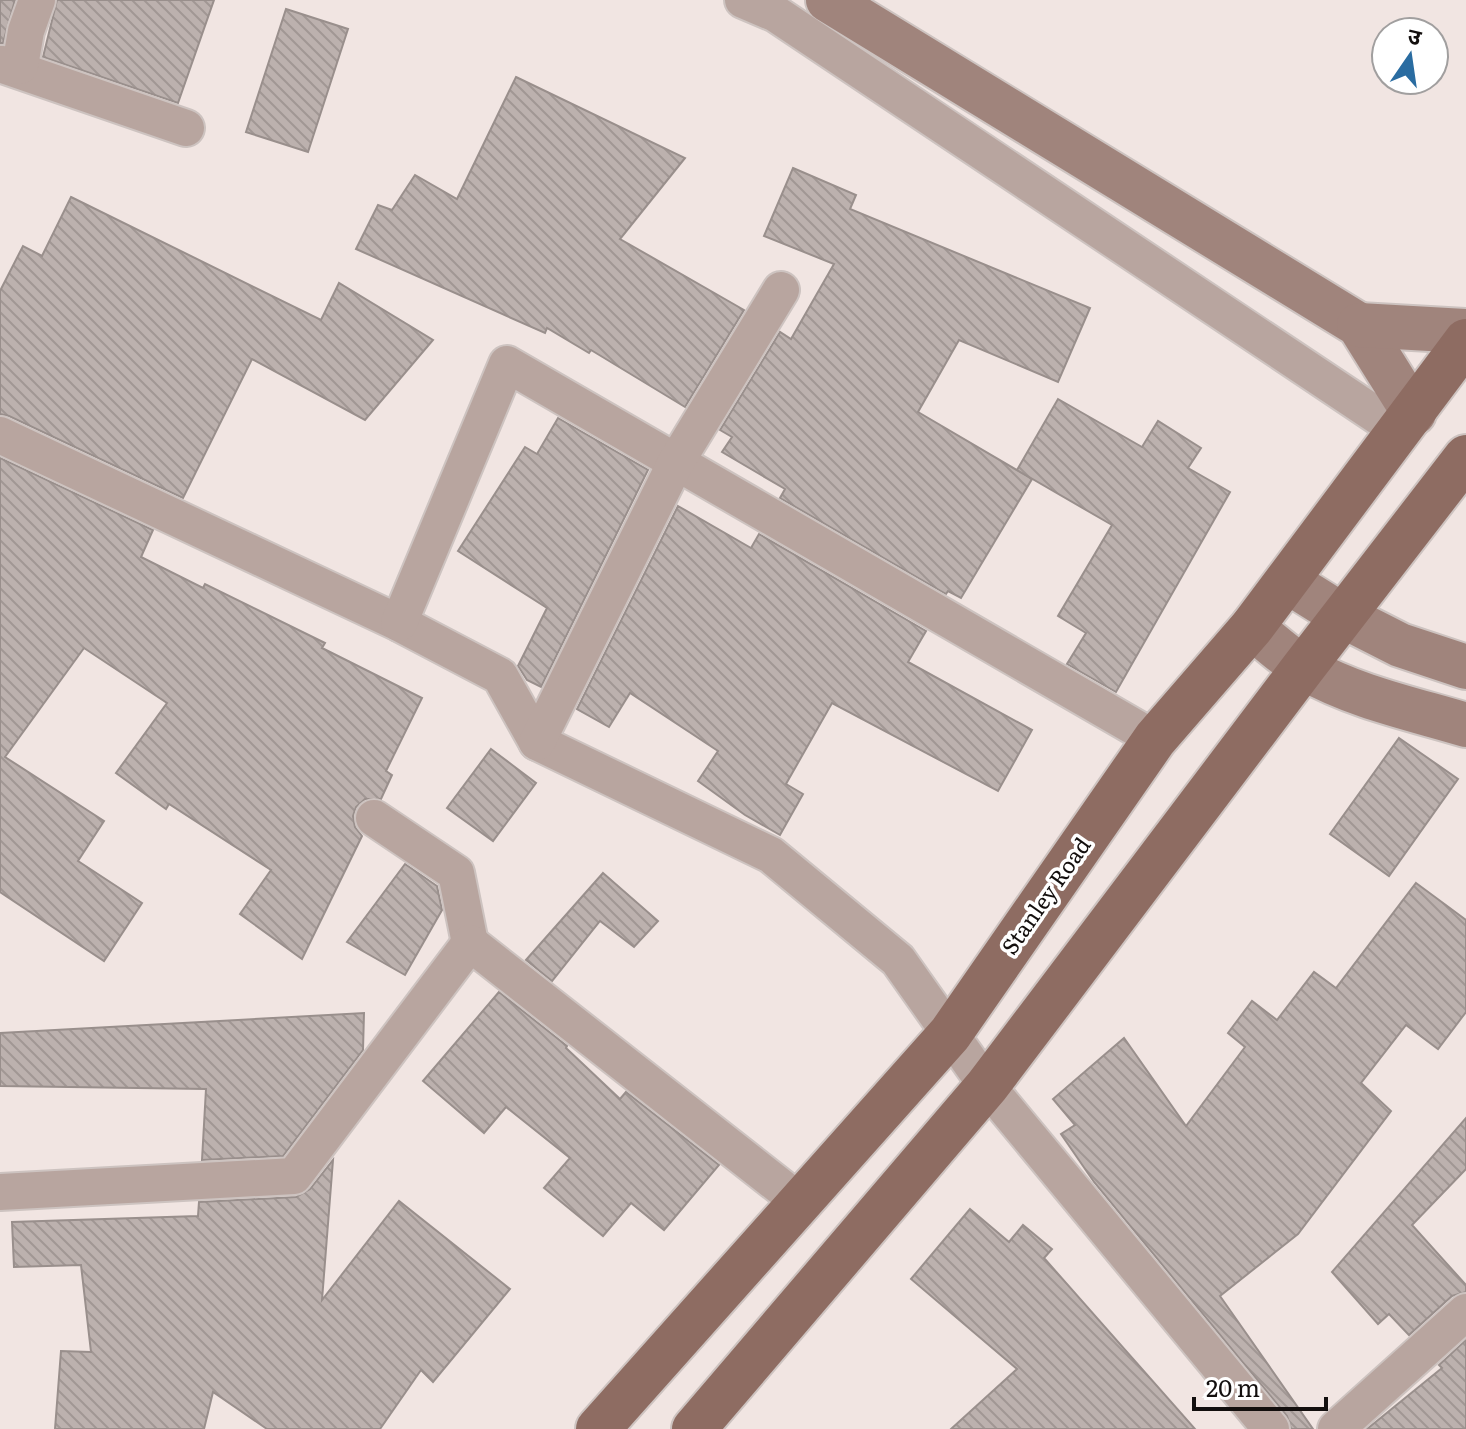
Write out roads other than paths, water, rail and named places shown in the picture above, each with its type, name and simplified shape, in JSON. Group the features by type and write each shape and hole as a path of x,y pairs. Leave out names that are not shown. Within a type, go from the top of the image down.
{"main road":[{"path":"828,0 1359,325 1466,331"},
{"path":"1359,325 1407,422"},
{"name":"Stanley Road","path":"598,1429 950,1034 1155,739 1252,627 1466,341"},
{"path":"694,1429 987,1086 1466,457"},
{"path":"1287,581 1343,616 1400,645 1466,667"},
{"path":"1252,627 1303,668 1351,691 1466,725"}],"street":[{"path":"0,64 20,66 26,31 37,0"},
{"path":"743,0 776,14 1407,422"},
{"path":"0,64 186,128"},
{"path":"537,742 676,462 781,290"},
{"path":"399,623 507,364 1155,739"},
{"path":"0,435 399,623 500,676 537,742 771,855 898,960 987,1086 1271,1429"},
{"path":"374,818 456,873 470,943 800,1202"},
{"path":"0,1192 294,1176 470,943"},
{"path":"1336,1429 1466,1312"}]}
